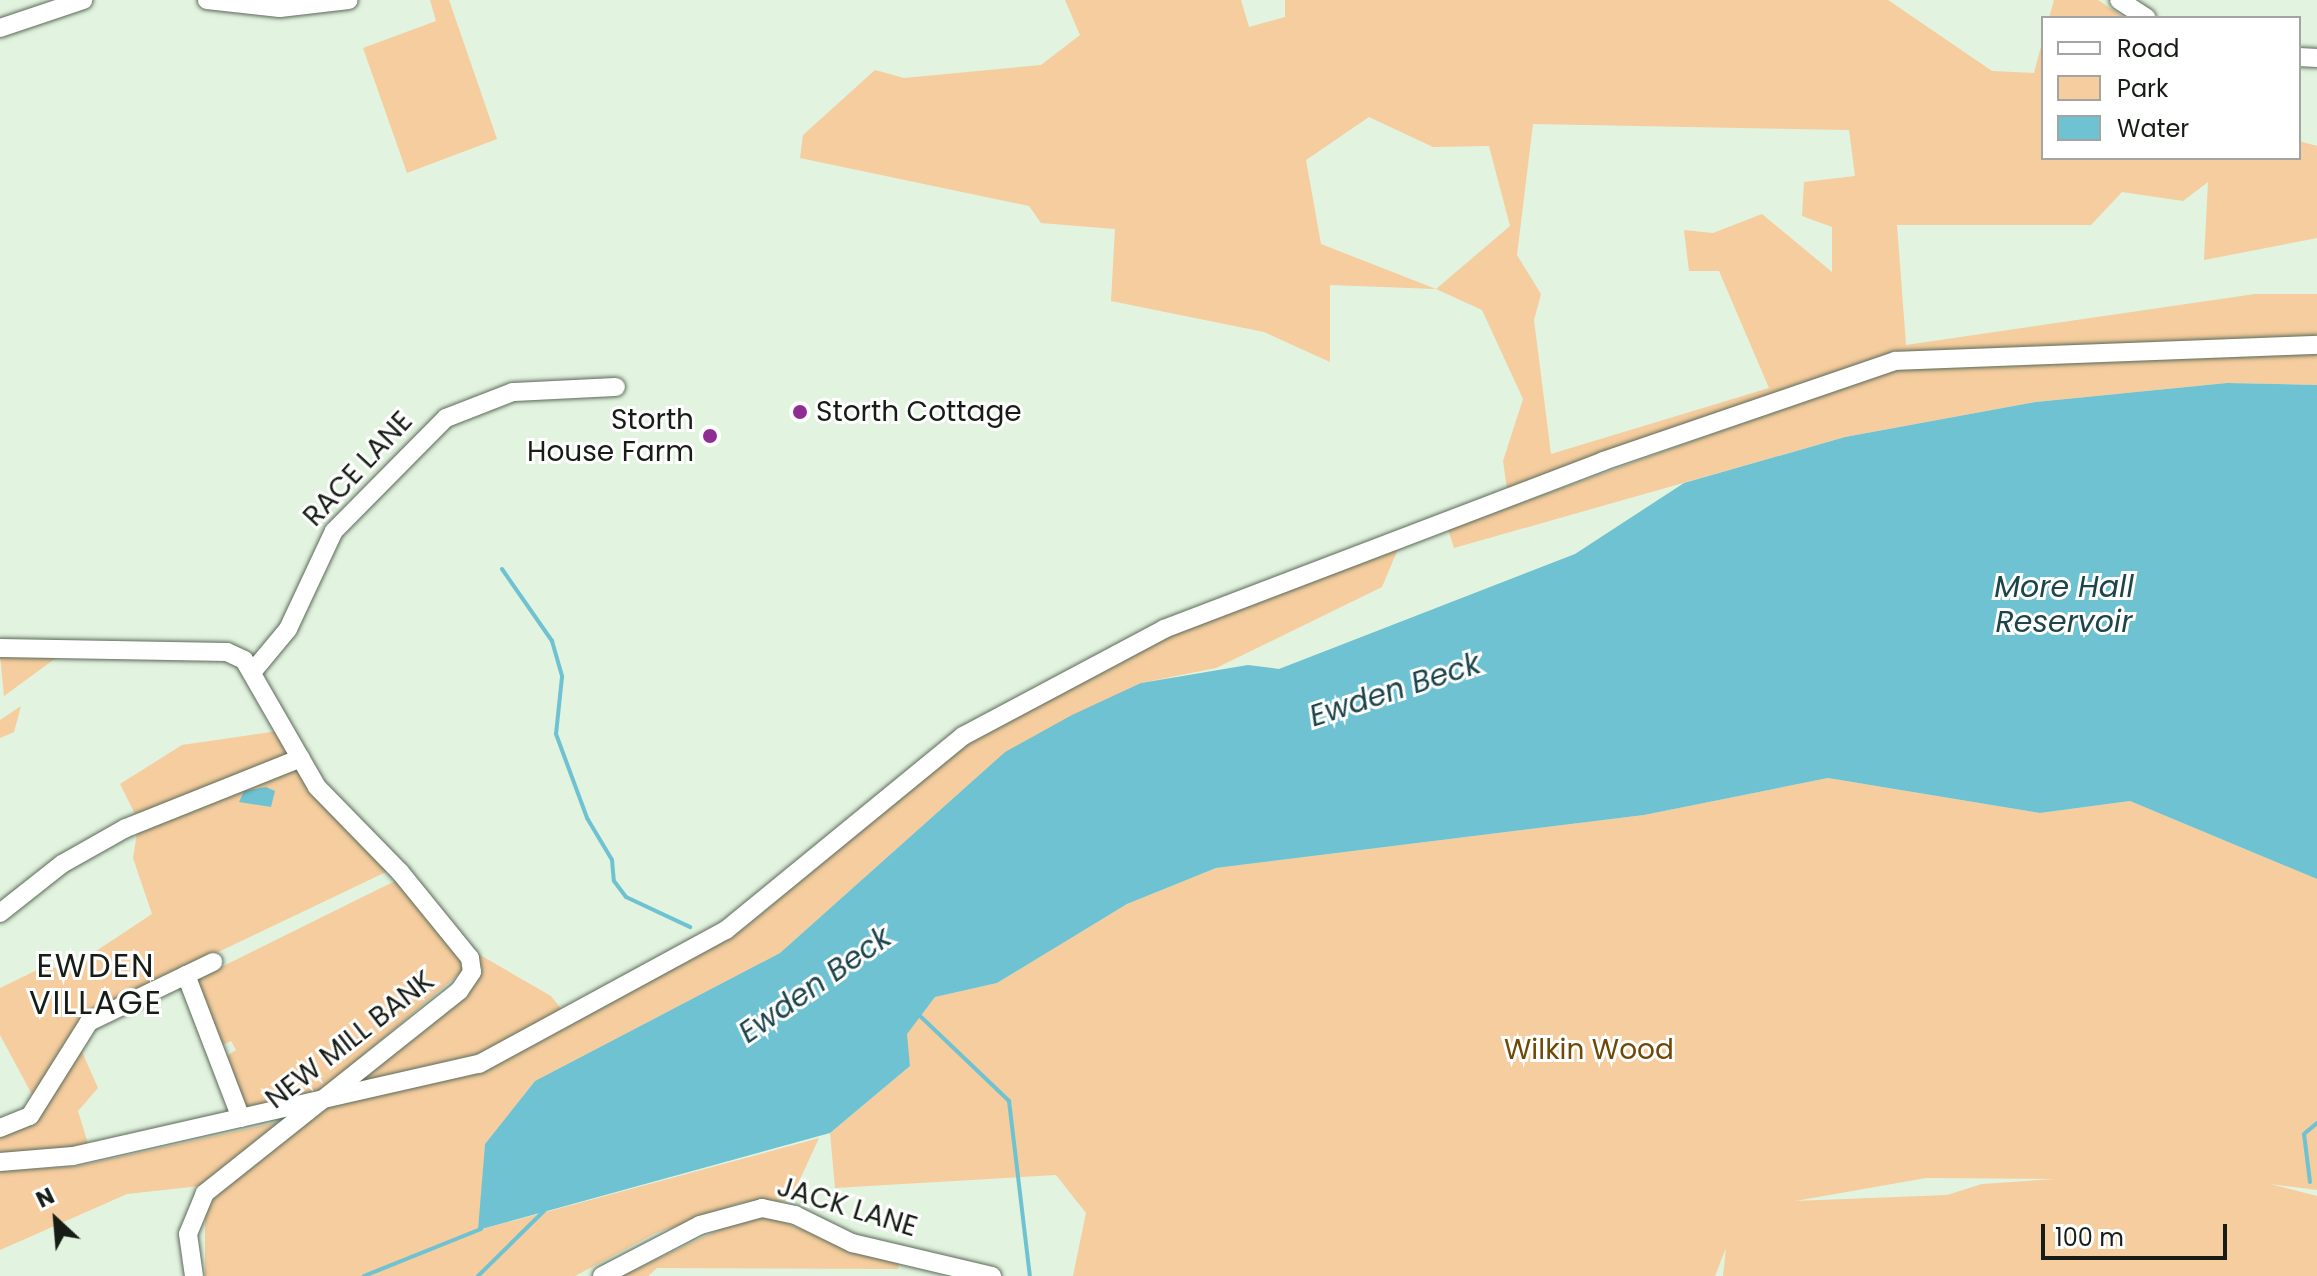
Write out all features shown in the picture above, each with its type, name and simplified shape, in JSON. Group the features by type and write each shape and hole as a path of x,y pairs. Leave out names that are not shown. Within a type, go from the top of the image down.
{"street":[{"path":"0,28 83,0"},
{"path":"207,0 280,8 349,0"},
{"path":"2119,0 2144,16"},
{"path":"0,1162 73,1156 479,1064 726,930 963,736 1164,629 1590,466 1895,361 2317,345"},
{"name":"RACE LANE","path":"254,670 288,629 334,531 446,418 513,392 616,387"},
{"path":"0,648 227,652 254,670"},
{"name":"NEW MILL BANK","path":"194,1276 188,1234 205,1193 459,991 472,972 460,941 339,817 301,758 254,670"},
{"path":"0,913 62,864 126,828 301,758"},
{"path":"0,1128 30,1116 89,1022 213,962"},
{"path":"186,975 241,1118"},
{"name":"JACK LANE","path":"602,1276 688,1231 762,1208 795,1215 852,1243 992,1276"}],"green space":[{"path":"430,0 449,0 497,139 407,173 363,48 436,21"},
{"path":"1065,0 1241,0 1249,27 1285,17 1285,0 1888,0 1992,71 2034,73 2041,47 2041,160 2301,160 2301,142 2317,146 2317,238 2204,260 2208,182 2183,201 2122,192 2091,225 1897,225 1906,345 2255,294 2317,294 2317,385 2227,383 2036,402 1845,437 1454,548 1448,529 1895,368 1961,366 1939,355 1894,356 1507,489 1503,461 1523,399 1482,310 1436,289 1330,285 1330,362 1264,332 1111,301 1115,229 1041,223 1029,206 800,158 803,135 875,70 904,78 1041,65 1080,35","holes":["1369,117 1433,147 1489,146 1510,226 1436,289 1321,244 1306,160","1533,124 1849,130 1855,176 1804,182 1802,216 1832,227 1832,272 1762,214 1713,233 1684,230 1689,271 1719,271 1769,388 1551,454 1534,320 1541,294 1517,255"]},
{"path":"2054,0 2098,0 2122,16 2050,16"},
{"path":"1398,549 1382,587 1216,668 1141,683 1005,752 780,953 535,1081 485,1144 479,1230 819,1138 790,1201 740,1203 654,1234 575,1276 205,1276 205,1212 221,1189 324,1106 479,1070 516,1052 744,928 967,742 1169,634"},
{"path":"0,655 60,655 4,696"},
{"path":"21,706 14,732 0,738 0,720"},
{"path":"278,731 292,757 136,816 120,784 182,745"},
{"path":"295,769 388,871 105,1006 36,1102 0,1035 0,988 37,970 75,965 152,914 133,858 138,827"},
{"name":"Wilkin Wood","path":"1828,778 2040,813 2130,801 2317,879 2317,1190 2270,1184 2317,1196 2317,1276 1723,1276 1726,1248 1715,1276 1073,1276 1086,1213 1056,1175 835,1188 830,1133 910,1066 906,1034 935,997 997,983 1127,904 1216,868 1644,815","holes":["1926,1178 2055,1179 1982,1184 1947,1195 1795,1201"]},
{"path":"395,881 455,947 464,970 317,1094 245,1112 225,1057 236,1050 231,1041 221,1046 195,980"},
{"path":"473,951 551,996 561,1009 477,1058 353,1086 465,997 482,969"},
{"path":"79,1045 98,1088 78,1111 89,1147 0,1158 0,1131 32,1117"},
{"path":"279,1122 200,1186 127,1194 0,1250 0,1171 78,1166"},
{"path":"746,1217 775,1218 853,1251 901,1258 898,1269 657,1268 648,1276 621,1276"}],"water":[{"name":"More Hall Reservoir","path":"2227,383 2317,385 2317,879 2130,801 2040,813 1828,778 1644,815 1216,868 1127,904 997,983 935,997 907,1034 910,1066 830,1133 478,1230 485,1144 535,1081 780,953 1005,752 1072,715 1141,683 1248,665 1279,669 1575,554 1684,483 1845,437 2036,402"},
{"path":"266,787 275,791 271,807 239,802 244,791"}],"waterway":[{"path":"502,569 552,641 562,677 556,734 587,818 612,860 614,881 626,897 690,927"},
{"path":"918,1014 1009,1101 1030,1276"},
{"path":"2310,1182 2304,1134 2317,1123"},
{"name":"Ewden Beck","path":"478,1276 545,1210"},
{"name":"Ewden Beck","path":"364,1276 481,1229"}],"place":[{"name":"Storth Cottage","path":"800,412"},
{"name":"Storth House Farm","path":"710,436"}],"district":[{"name":"EWDEN VILLAGE","path":"96,986"}]}
